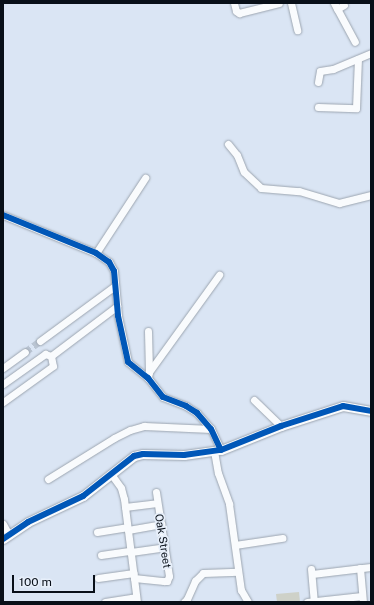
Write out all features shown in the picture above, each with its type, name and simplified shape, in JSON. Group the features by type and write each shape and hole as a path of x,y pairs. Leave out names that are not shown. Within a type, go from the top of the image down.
{"street":[{"path":"234,3 238,13 253,7 279,3"},
{"path":"291,3 298,30"},
{"path":"344,5 336,6 356,42"},
{"path":"318,82 320,71 333,70 371,53"},
{"path":"318,107 356,108 358,59"},
{"path":"228,144 237,155 244,172 261,188 299,191 339,203 371,195"},
{"path":"96,253 145,178"},
{"path":"3,215 96,253 109,262 114,271 117,306 128,362 148,375 163,397 186,406 197,413 211,429 217,450 218,473 229,504 241,590 248,602"},
{"path":"148,375 219,275"},
{"path":"40,341 115,286"},
{"path":"51,356 117,306"},
{"path":"148,331 148,375"},
{"path":"3,368 25,352"},
{"path":"3,384 45,354 51,356"},
{"path":"3,402 53,366 51,356"},
{"path":"254,400 281,426"},
{"path":"3,524 6,537 28,522 83,496 134,456 143,454 184,455 217,450 281,426 343,406 371,411"},
{"path":"48,479 114,438 130,430 144,426 211,429"},
{"path":"105,602 137,600 125,507 121,488 111,474"},
{"name":"Oak Street","path":"134,575 166,580 169,576 156,492"},
{"path":"125,507 157,503"},
{"path":"97,532 161,524"},
{"path":"235,545 282,538"},
{"path":"101,554 131,552 165,547"},
{"path":"314,602 312,571 371,567"},
{"path":"307,602 363,599 360,568"},
{"path":"184,602 187,599 195,581 203,573 238,572"},
{"path":"98,578 134,575"}],"shaded area":[{"path":"299,592 300,602 277,602 276,594"}],"tunnel":[{"path":"25,352 40,341"}],"cycle path":[{"path":"3,215 96,253 109,262 114,271 118,316 128,362 148,378 163,397 186,406 197,413 211,429 221,450"},
{"path":"3,539 28,522 83,496 134,456 143,454 184,455 221,450 281,426 343,406 371,411"}]}
